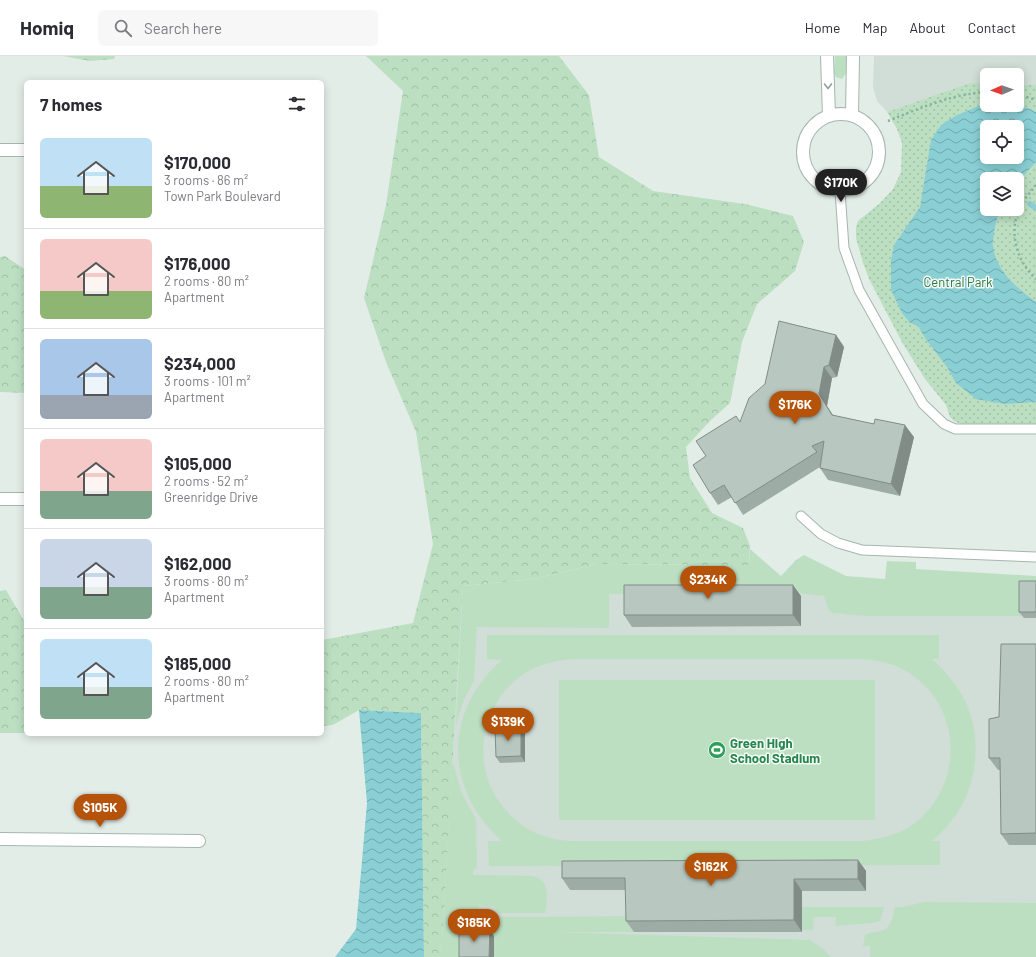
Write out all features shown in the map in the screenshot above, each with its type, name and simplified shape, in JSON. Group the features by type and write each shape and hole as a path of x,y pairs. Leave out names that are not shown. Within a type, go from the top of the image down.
{"street":[{"path":"828,56 829,116"},
{"path":"852,115 853,56"},
{"path":"841,114 852,115 864,121 878,142 879,155 876,168 869,178 859,187 847,191 834,191 822,186 812,179 805,168 802,155 803,142 809,130 818,121 829,116 841,114"},
{"path":"0,150 24,150"},
{"path":"0,499 24,499"},
{"path":"0,839 199,841"}],"lane":[{"path":"840,191 844,248 859,290 923,404 944,424 955,429 1036,429"},
{"path":"801,516 821,534 838,543 862,550 1036,557"}],"path":[{"path":"888,121 929,104 958,95 980,93"},
{"path":"1024,96 1036,100"},
{"path":"1036,186 1023,201 1015,221 1014,238 1020,257 1036,279"}],"shaded area":[{"path":"874,56 1036,56 1036,85 1024,85 1024,68 980,68 980,84 970,84 887,112 877,101 873,87"},
{"path":"463,586 1036,586 1036,957 441,957"}],"green space":[{"path":"63,56 115,56 114,59 90,61"},
{"path":"366,56 559,56 589,95 599,157 653,191 745,204 793,216 804,242 795,271 757,304 742,342 730,403 710,421 686,447 690,478 712,513 743,528 750,546 749,565 596,564 534,579 463,586 441,957 424,957 421,713 359,710 333,725 324,726 324,640 413,623 433,544 416,432 386,362 364,298 386,205 403,91"},
{"path":"835,56 847,56 847,72 842,79 836,77 834,73"},
{"name":"Central Park","path":"970,83 980,84 980,112 1024,112 1024,85 1036,85 1036,425 961,424 954,421 950,417 946,405 925,379 903,344 869,279 856,238 856,227 858,221 880,203 893,189 901,172 902,143 897,129 887,112"},
{"path":"5,256 24,269 24,393 0,392 0,257"},
{"path":"750,549 781,576 796,560 804,555 846,576 885,579 887,561 916,562 916,569 1036,576 1036,587 1024,616 866,616 832,613 828,608 824,596 788,592 609,594 609,628 477,627 474,680 463,702 456,725 463,586 534,579 596,564 749,565"},
{"path":"6,590 24,621 24,733 0,733 0,591"},
{"path":"487,635 939,635 939,659 932,659 956,686 969,711 974,727 975,743 973,775 962,806 948,825 932,841 940,841 940,865 489,866 488,841 502,841 483,821 469,798 461,775 458,750 461,726 469,703 483,680 502,660 487,659","holes":["573,659 861,659 887,663 902,669 922,683 937,700 946,721 950,742 950,764 943,786 932,806 915,823 902,831 889,836 861,841 573,841 556,839 534,832 523,826 513,817 504,808 493,791 486,772 483,752 485,732 491,713 501,696 515,681 532,669 547,663"]},
{"name":"Green High School Stadium","path":"559,680 875,680 875,820 559,820"},
{"path":"452,764 454,766 462,794 476,819 477,868 474,869 473,875 533,876 542,881 545,886 547,896 545,913 498,913 495,907 479,905 478,925 494,925 500,917 634,916 634,932 553,932 810,940 831,957 494,957 494,936 463,957 441,957"},
{"path":"925,902 1036,903 1036,957 870,957 870,946 863,946 865,935 887,928 891,922 895,907"},
{"path":"802,907 884,907 880,921 835,926 836,917 814,917 813,930 802,930"}],"water":[{"path":"980,106 980,112 1024,112 1024,107 1036,112 1036,162 1024,175 1024,172 980,172 980,216 998,216 993,243 998,263 1008,278 1036,302 1036,402 1005,404 976,399 956,383 947,367 925,338 918,326 910,323 902,313 891,290 891,261 894,245 920,207 931,140 941,125 957,115"},
{"path":"359,710 421,713 424,957 335,957 356,929 367,803"}],"building":[{"path":"779,321 836,335 829,365 824,367 819,394 832,415 874,424 875,419 905,425 891,484 820,468 824,441 812,446 817,452 735,503 724,485 710,493 693,465 706,456 696,441 736,416 740,422 749,398 765,384"},
{"path":"1019,581 1036,581 1036,612 1019,612"},
{"path":"624,585 793,585 793,615 624,615"},
{"path":"1001,644 1036,644 1036,833 1001,834 1000,758 989,758 989,719 999,717"},
{"path":"515,712 524,712 524,726 516,727"},
{"path":"521,727 521,756 496,757 495,728"},
{"path":"858,860 858,879 794,879 794,920 626,921 625,878 562,878 562,861"},
{"path":"459,930 490,930 489,957 459,957"}],"waterway":[{"path":"1030,204 1036,208"}],"place":[{"name":"Green High School Stadium","path":"717,750"}]}
